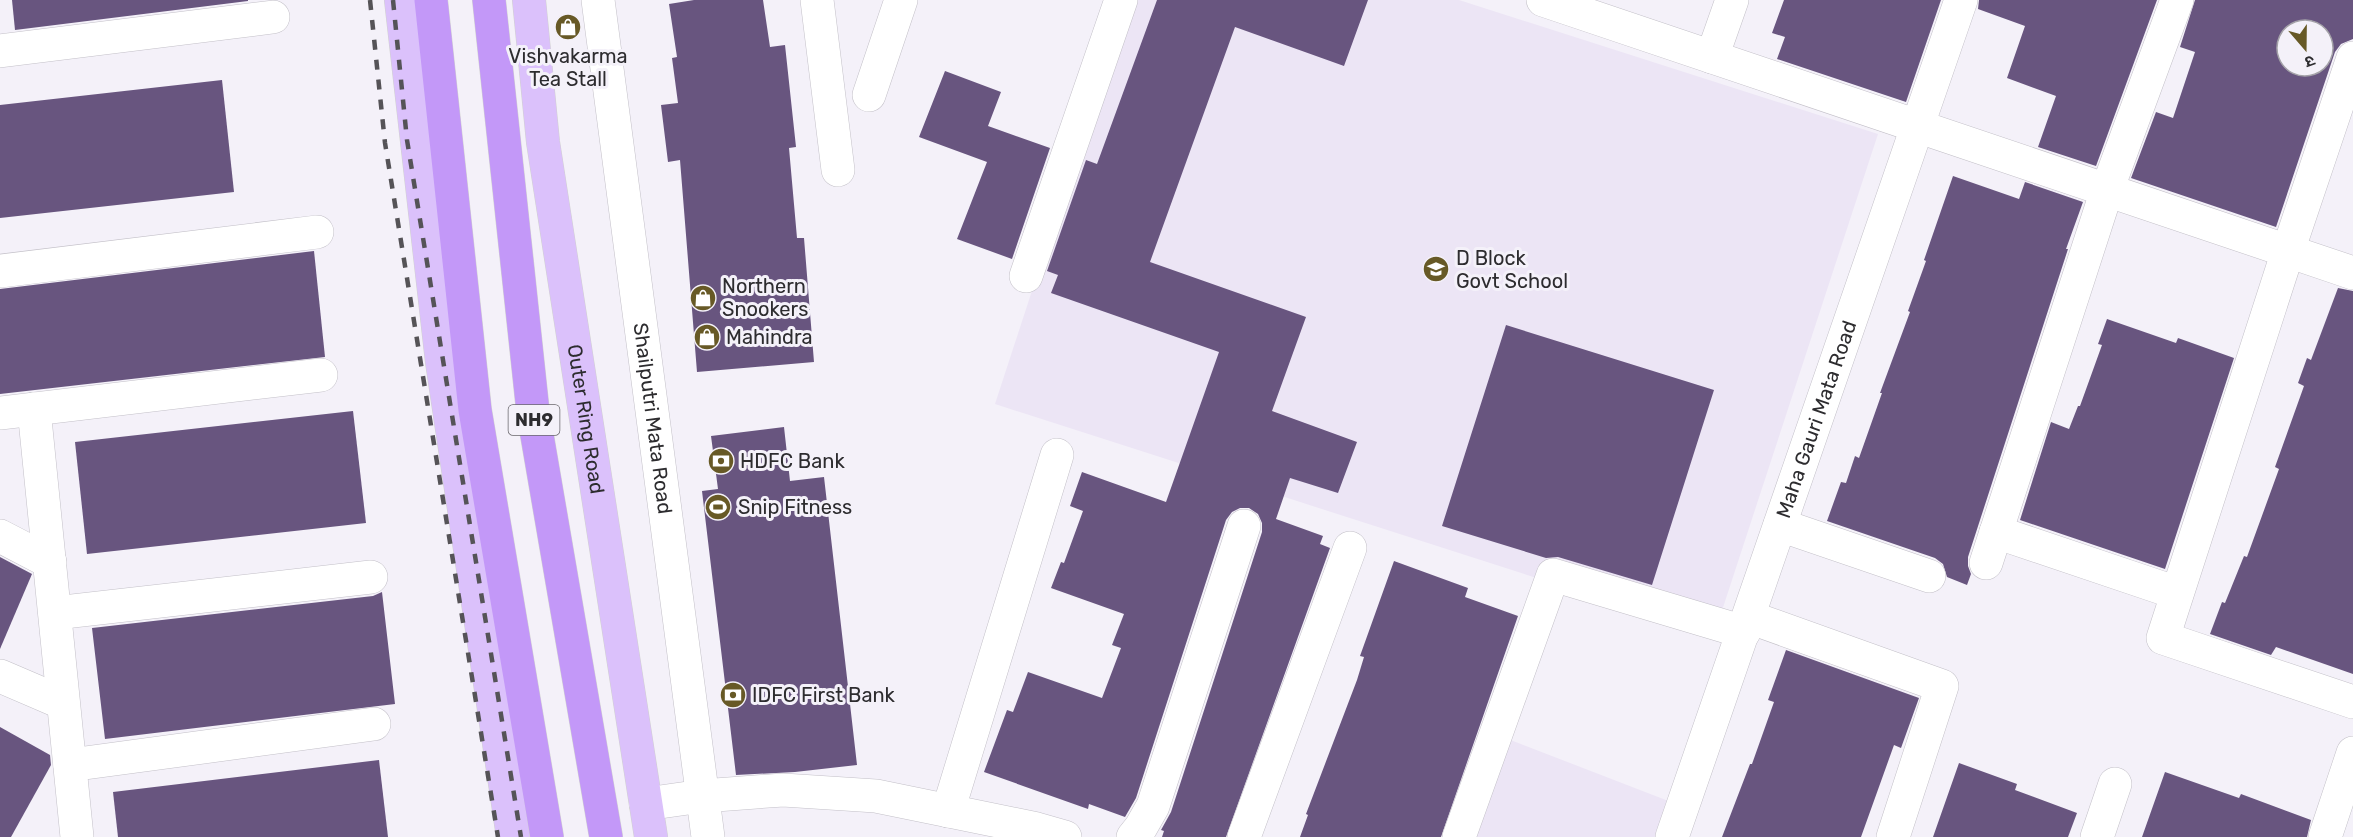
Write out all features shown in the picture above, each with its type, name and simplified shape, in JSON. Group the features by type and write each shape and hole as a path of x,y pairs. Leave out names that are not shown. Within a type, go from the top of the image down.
{"highway":[{"name":"NH9","path":"431,0 475,410 547,837"},
{"name":"NH9","path":"489,0 533,412 606,837"}],"main road":[{"path":"401,0 442,362 513,837"},
{"name":"Outer Ring Road","path":"529,0 543,142 651,837"}],"street":[{"name":"Shailputri Mata Road","path":"598,0 708,837"},
{"path":"817,0 838,170"},
{"path":"869,95 901,0"},
{"path":"1026,276 1121,0"},
{"path":"1542,0 2353,273"},
{"path":"1712,57 1732,0"},
{"name":"Maha Gauri Mata Road","path":"1672,837 1961,0"},
{"path":"1986,563 2107,190 2177,0"},
{"path":"0,51 273,17"},
{"path":"2353,58 2163,638 2353,702"},
{"path":"0,271 317,232"},
{"path":"0,413 321,375"},
{"path":"34,409 77,837"},
{"path":"948,811 1057,455"},
{"path":"1780,525 1929,576"},
{"path":"1132,837 1141,827 1153,806 1244,526"},
{"path":"1996,532 2177,592"},
{"path":"0,536 50,562"},
{"path":"1244,837 1350,548"},
{"path":"1459,837 1553,575 1746,624 1942,686 1893,837"},
{"path":"55,613 371,577"},
{"path":"0,676 63,703"},
{"path":"70,765 374,724"},
{"path":"2325,837 2353,753"},
{"path":"2097,837 2115,784"},
{"path":"646,804 702,796 783,790 876,796 948,811 1003,830 1065,837"}],"shaded area":[{"name":"D Block Govt School","path":"1127,0 1459,0 1878,134 1714,635 995,404"},
{"path":"1495,734 1684,807 1672,837 1463,837"}],"building":[{"path":"12,0 248,0 248,1 15,30"},
{"path":"694,0 763,0 770,47 785,45 796,147 789,148 797,238 804,238 814,362 697,372 680,160 668,162 661,105 678,103 672,58 677,57 669,4"},
{"path":"1157,0 1368,0 1344,66 1235,27 1150,262 1306,317 1272,411 1357,442 1338,493 1290,478 1276,519 1323,536 1320,544 1330,548 1226,837 1162,837 1164,831 1161,830 1171,812 1262,532 1262,523 1258,514 1249,508 1240,508 1232,512 1226,520 1136,798 1125,817 1089,804 1088,809 984,772 1007,710 1013,712 1028,672 1102,698 1121,648 1112,645 1124,614 1051,588 1061,562 1064,563 1083,511 1070,506 1082,472 1166,502 1219,352 1051,293 1058,275 1047,271 1086,160 1097,164"},
{"path":"1784,0 1941,0 1906,102 1777,59 1785,37 1772,33"},
{"path":"1979,0 2157,0 2096,166 2038,147 2056,96 2007,78 2025,26 1978,9"},
{"path":"2195,0 2353,0 2353,39 2341,44 2335,52 2335,18 2275,18 2275,78 2326,78 2276,227 2131,178 2156,112 2173,118 2195,52 2180,47"},
{"path":"945,71 1001,92 988,126 1050,148 1012,259 957,239 987,162 919,137"},
{"path":"222,80 234,192 0,218 0,105"},
{"path":"1953,176 2019,199 2025,182 2083,202 1968,557 1971,574 1967,585 1947,577 1943,564 1935,558 1827,521 1841,482 1846,483 1855,456 1859,458 1910,312 1908,311 1926,261 1924,260"},
{"path":"314,251 325,357 0,394 0,289"},
{"path":"2338,288 2353,291 2353,674 2276,647 2271,655 2210,634 2244,556 2247,557 2279,469 2275,467 2304,386 2298,383 2307,358 2311,360"},
{"path":"2107,319 2176,343 2178,338 2234,358 2165,569 2020,520 2051,422 2069,429 2078,406 2080,406 2102,345 2098,344"},
{"path":"1506,325 1714,390 1652,585 1558,557 1546,558 1442,526"},
{"path":"353,411 366,523 87,554 75,442"},
{"path":"784,427 790,481 824,477 857,765 795,772 736,775 702,491 718,489 711,436"},
{"path":"0,557 32,574 0,649"},
{"path":"1394,561 1468,588 1465,597 1518,616 1441,837 1300,837 1308,815 1306,814 1357,680 1364,657 1360,656"},
{"path":"382,592 395,704 105,739 92,628 373,596"},
{"path":"1786,650 1919,698 1901,748 1894,745 1861,837 1722,837 1774,702 1768,700"},
{"path":"0,727 50,755 51,765 11,837 0,837"},
{"path":"379,760 388,837 118,837 113,792"},
{"path":"1959,763 2017,784 2015,790 2077,813 2068,837 1933,837"},
{"path":"2165,772 2239,798 2241,794 2311,820 2307,837 2142,837"}],"railway":[{"path":"370,0 385,143 498,837"},
{"path":"393,0 407,140 521,837"}],"place":[{"name":"Vishvakarma Tea Stall","path":"568,27"},
{"name":"D Block Govt School","path":"1436,269"},
{"name":"Northern Snookers","path":"703,298"},
{"name":"Mahindra","path":"707,337"},
{"name":"HDFC Bank","path":"721,461"},
{"name":"Snip Fitness","path":"718,507"},
{"name":"IDFC First Bank","path":"733,695"}]}
